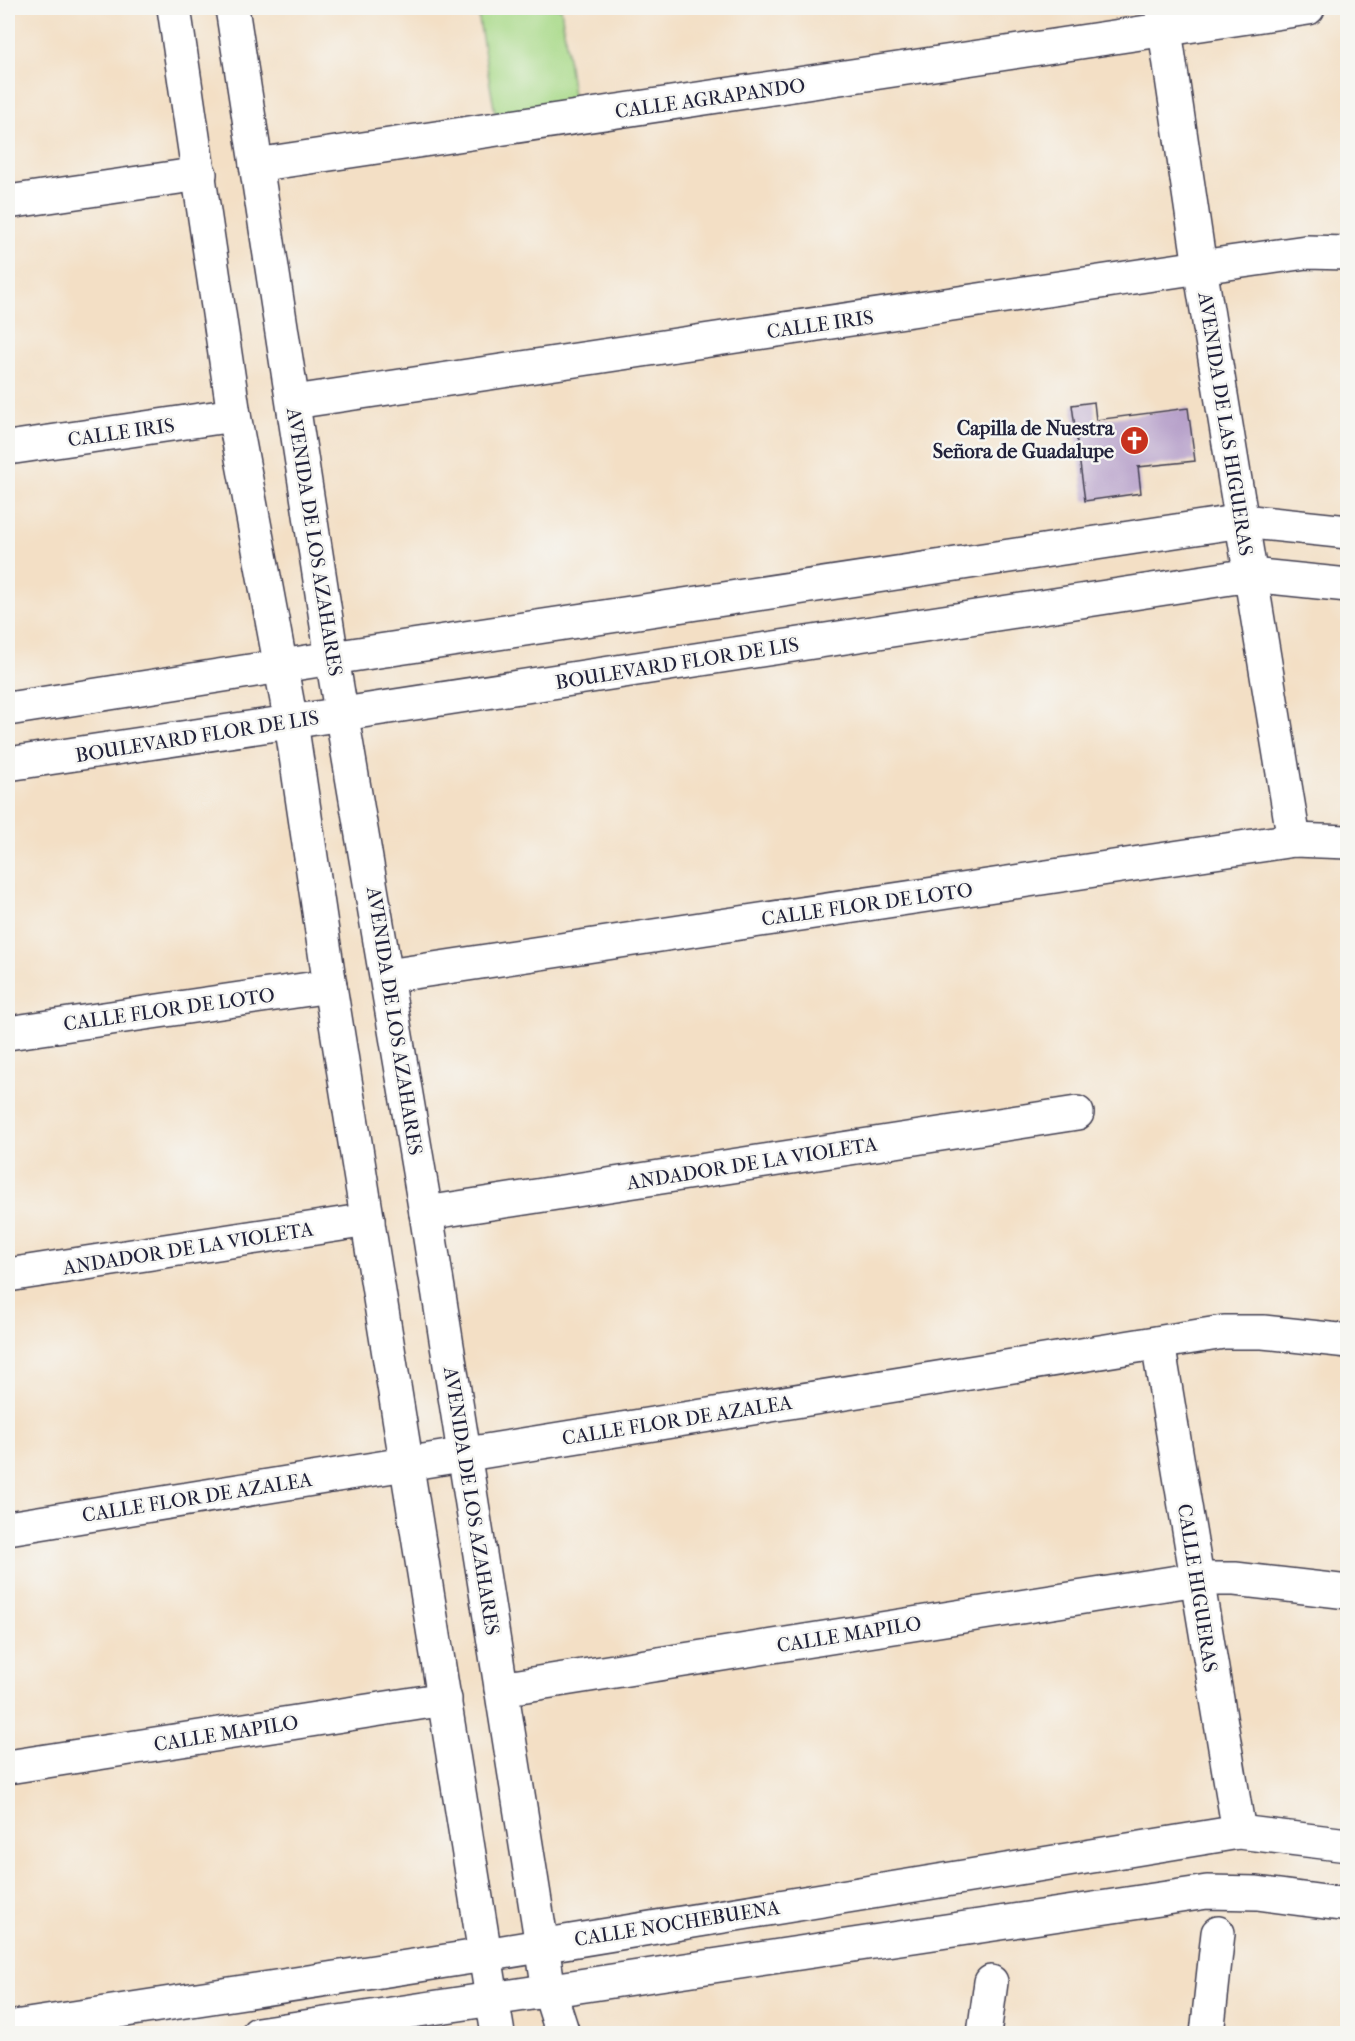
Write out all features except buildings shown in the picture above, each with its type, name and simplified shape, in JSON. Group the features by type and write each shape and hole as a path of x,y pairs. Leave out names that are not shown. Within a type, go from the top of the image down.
{"street":[{"path":"174,8 234,415 291,722 330,986 498,2034"},
{"name":"AVENIDA DE LOS AZAHARES","path":"232,8 332,658 426,1213 549,1990 563,2034"},
{"name":"CALLE AGRAPANDO","path":"256,165 1163,19 1308,8"},
{"name":"AVENIDA DE LAS HIGUERAS","path":"1163,19 1200,267 1294,840"},
{"path":"8,202 200,174"},
{"name":"CALLE IRIS","path":"294,402 1306,252 1347,253"},
{"name":"CALLE IRIS","path":"8,448 234,415"},
{"path":"8,709 1242,521 1347,532"},
{"name":"BOULEVARD FLOR DE LIS","path":"8,765 1250,575 1347,585"},
{"name":"CALLE FLOR DE LOTO","path":"387,976 1294,840 1347,842"},
{"name":"CALLE FLOR DE LOTO","path":"8,1033 330,986"},
{"name":"ANDADOR DE LA VIOLETA","path":"426,1213 1077,1113"},
{"name":"ANDADOR DE LA VIOLETA","path":"8,1275 368,1221"},
{"name":"CALLE FLOR DE AZALEA","path":"8,1528 1224,1332 1263,1332 1347,1341"},
{"name":"CALLE HIGUERAS","path":"1158,1343 1239,1832"},
{"name":"CALLE MAPILO","path":"501,1689 1197,1579 1252,1580 1347,1592"},
{"name":"CALLE MAPILO","path":"8,1767 445,1699"},
{"name":"CALLE NOCHEBUENA","path":"8,2028 542,1945 1239,1832 1347,1845"},
{"path":"258,2034 1207,1892 1257,1893 1347,1905"},
{"path":"1207,2034 1218,1933"},
{"path":"984,2034 991,1982"}],"green space":[{"path":"477,8 561,8 574,102 495,114"}],"place":[{"name":"Capilla de Nuestra Señora de Guadalupe","path":"1135,440"}]}
